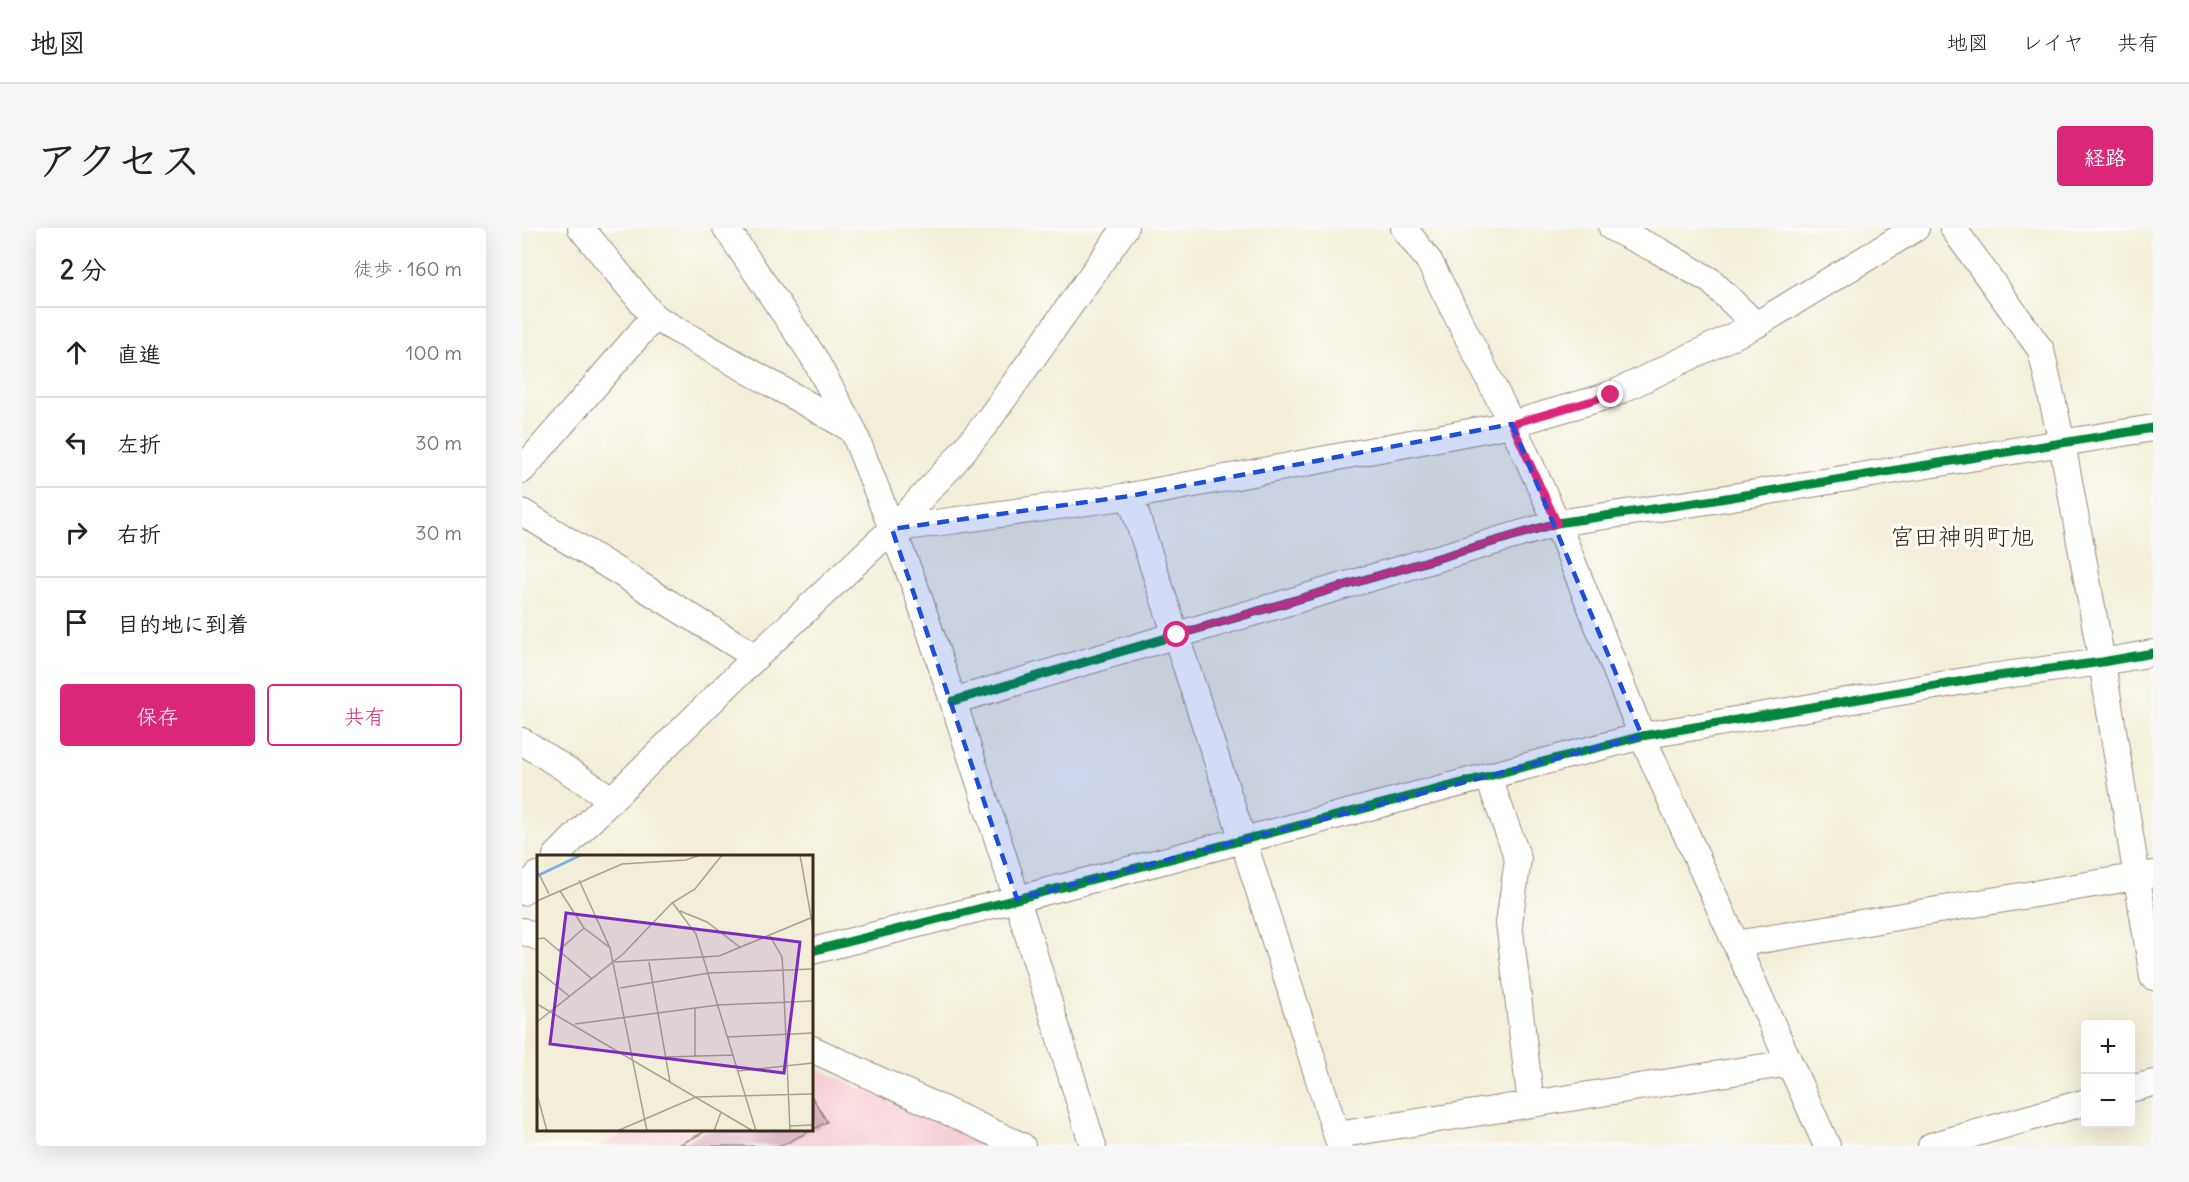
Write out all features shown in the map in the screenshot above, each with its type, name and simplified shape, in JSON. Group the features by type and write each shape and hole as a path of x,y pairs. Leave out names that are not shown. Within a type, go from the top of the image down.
{"street":[{"path":"581,228 654,317 853,430"},
{"path":"726,228 813,356 853,430 916,589 1017,899 1093,1146"},
{"path":"557,855 756,657 892,529 951,466 987,422 1125,228"},
{"path":"1404,228 1429,261 1512,424 1557,523 1642,736 1827,1146"},
{"path":"1612,228 1659,251 1711,281 1756,325"},
{"path":"892,529 1130,496 1512,424 1611,395 1756,325 1917,228"},
{"path":"1953,228 2041,350 2062,443 2102,662 2145,876 2153,977"},
{"path":"522,470 654,317"},
{"path":"952,701 1557,523 1708,501 2153,428"},
{"path":"1130,496 1244,840 1338,1141 1531,1104 1790,1063"},
{"path":"522,512 756,657"},
{"path":"813,951 1642,736 1976,678 2153,653"},
{"path":"522,741 612,799"},
{"path":"1488,776 1518,859 1509,923 1531,1104"},
{"path":"522,892 537,876"},
{"path":"1736,944 2145,876"},
{"path":"522,931 537,937"},
{"path":"813,1049 1022,1146"},
{"path":"2135,1088 2153,1083"},
{"path":"1931,1146 2081,1103"}],"highlighted area":[{"path":"1512,424 1642,736 1017,899 892,529 1130,496"}],"shaded area":[{"path":"813,1066 989,1146 598,1146 630,1131 813,1131"}],"building":[{"path":"813,1099 827,1122 813,1129"},
{"path":"706,1131 810,1131 781,1146 677,1146"}],"cycle path":[{"path":"953,701 1557,523 1708,501 2153,428"},
{"path":"813,951 1642,736 1976,679 2153,653"}],"district":[{"name":"宮田神明町旭","path":"1962,536"}],"route":[{"path":"1177,635 1557,523 1512,424 1611,395"}]}
